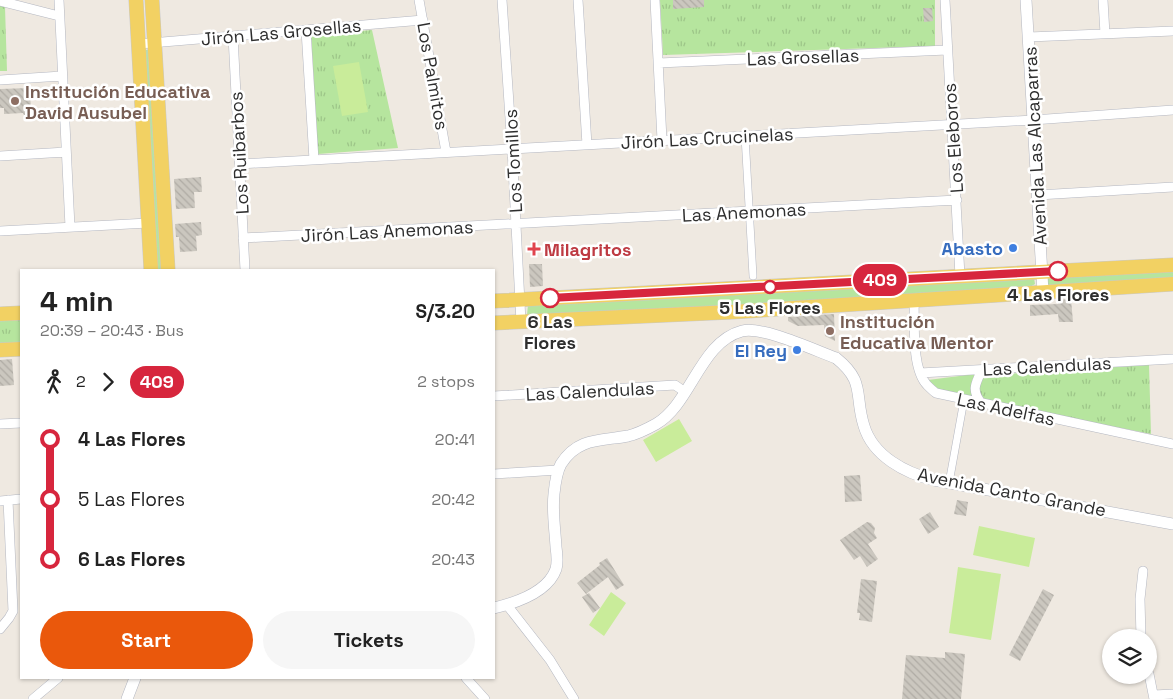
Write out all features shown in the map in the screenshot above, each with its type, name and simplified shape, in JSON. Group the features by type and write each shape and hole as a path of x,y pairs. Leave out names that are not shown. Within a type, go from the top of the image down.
{"main road":[{"path":"136,0 150,269"},
{"path":"152,0 168,269"},
{"path":"495,300 1173,265"},
{"path":"495,323 732,312 1173,284"},
{"path":"0,314 20,313"},
{"path":"0,350 20,349"}],"street":[{"path":"59,0 70,228"},
{"name":"Los Palmitos","path":"419,0 446,152"},
{"name":"Los Tomillos","path":"502,0 521,322"},
{"path":"578,0 587,145"},
{"path":"655,0 662,140"},
{"name":"Los Eleboros","path":"945,0 960,276"},
{"name":"Avenida Las Alcaparras","path":"1026,0 1043,292"},
{"path":"1103,0 1105,34"},
{"path":"0,2 60,16"},
{"name":"Jirón Las Grosellas","path":"139,44 423,20"},
{"path":"306,30 314,160"},
{"path":"1029,37 1173,31"},
{"name":"Los Ruibarbos","path":"233,36 245,269"},
{"name":"Las Grosellas","path":"659,63 947,50"},
{"path":"0,80 62,76"},
{"name":"Jirón Las Crucinelas","path":"240,164 1033,120 1173,110"},
{"path":"745,136 753,276"},
{"path":"0,156 66,152"},
{"path":"1038,194 1173,188"},
{"name":"Las Anemonas","path":"531,224 956,200"},
{"path":"0,232 148,224"},
{"name":"Jirón Las Anemonas","path":"243,238 531,224"},
{"name":"Las Adelfas","path":"914,300 917,362 926,385 936,393 1173,444"},
{"name":"Avenida Canto Grande","path":"558,470 569,455 588,442 603,438 630,436 658,423 668,414 707,360 726,339 743,331 763,332 836,358 845,365 852,372 857,383 864,426 868,438 876,449 897,466 915,474 949,483 1173,524"},
{"name":"Las Calendulas","path":"920,373 1173,359"},
{"path":"982,370 974,387 977,398 982,404"},
{"name":"Las Calendulas","path":"495,396 675,385 685,392"},
{"path":"949,483 964,400"},
{"path":"0,424 20,423"},
{"path":"495,474 558,470 553,503 556,569 549,582 538,590 507,605 495,608"},
{"path":"0,629 12,611 4,500 20,499"},
{"path":"1141,629 1140,599 1143,571"},
{"path":"507,605 550,660 574,699"},
{"path":"34,699 57,679"},
{"path":"127,699 135,679"},
{"path":"467,679 485,699"},
{"path":"1151,684 1154,697 1173,694"}],"green space":[{"path":"660,0 935,0 935,46 663,55"},
{"path":"0,5 5,7 7,71 0,71"},
{"path":"372,30 398,148 318,154 311,35"},
{"path":"145,50 148,50 162,269 155,269"},
{"path":"359,62 368,112 342,116 333,66"},
{"path":"1173,268 1173,279 1048,286 1046,275"},
{"path":"1034,278 1035,284 1030,287 531,317 527,315 528,305"},
{"path":"20,320 20,343 0,345 0,321"},
{"path":"1149,365 1151,434 989,402 980,396 978,387 980,380 990,375"},
{"path":"975,374 971,386 974,399 939,390 928,380"},
{"path":"679,419 692,441 656,462 643,440"},
{"path":"979,526 1035,538 1029,567 973,555"},
{"path":"958,567 1001,574 991,640 949,633"},
{"path":"611,592 626,603 604,636 589,625"}],"building":[{"path":"673,0 704,0 704,7 673,9"},
{"path":"923,8 932,8 933,21 924,22"},
{"name":"Institución Educativa David Ausubel","path":"29,88 32,115 24,115 23,113 4,114 4,108 0,108 0,89"},
{"path":"201,177 202,192 194,192 195,208 176,209 174,179"},
{"path":"201,222 202,235 196,236 197,251 180,252 179,237 176,237 175,224"},
{"path":"529,264 542,264 543,286 530,287"},
{"path":"1071,299 1073,322 1059,322 1058,314 1030,316 1030,305 1058,304 1058,300"},
{"name":"Institución Educativa Mentor","path":"834,314 835,341 825,336 824,325 798,326 788,321 788,317"},
{"path":"12,359 14,385 0,386 0,360"},
{"path":"860,475 862,501 845,502 844,476"},
{"path":"957,500 968,502 966,516 954,514"},
{"path":"930,512 939,527 928,534 919,519"},
{"path":"867,522 871,523 875,528 874,533 877,538 868,544 878,559 867,567 860,556 854,560 840,540"},
{"path":"607,558 624,585 616,590 608,577 586,594 577,583"},
{"path":"861,579 877,581 872,622 859,620 860,613 857,613"},
{"path":"1043,589 1054,595 1020,661 1009,655"},
{"path":"589,593 600,608 593,613 582,597"},
{"path":"945,652 965,654 961,699 902,699 906,655 945,658"}],"bus line":[{"name":"409","path":"550,298 1058,271"}],"place":[{"name":"Institución Educativa David Ausubel","path":"15,101"},
{"name":"Abasto","path":"1013,248"},
{"name":"Milagritos","path":"534,249"},
{"name":"4 Las Flores","path":"1058,271"},
{"name":"5 Las Flores","path":"770,287"},
{"name":"6 Las Flores","path":"550,298"},
{"name":"Institución Educativa Mentor","path":"830,331"},
{"name":"El Rey","path":"797,350"}]}
